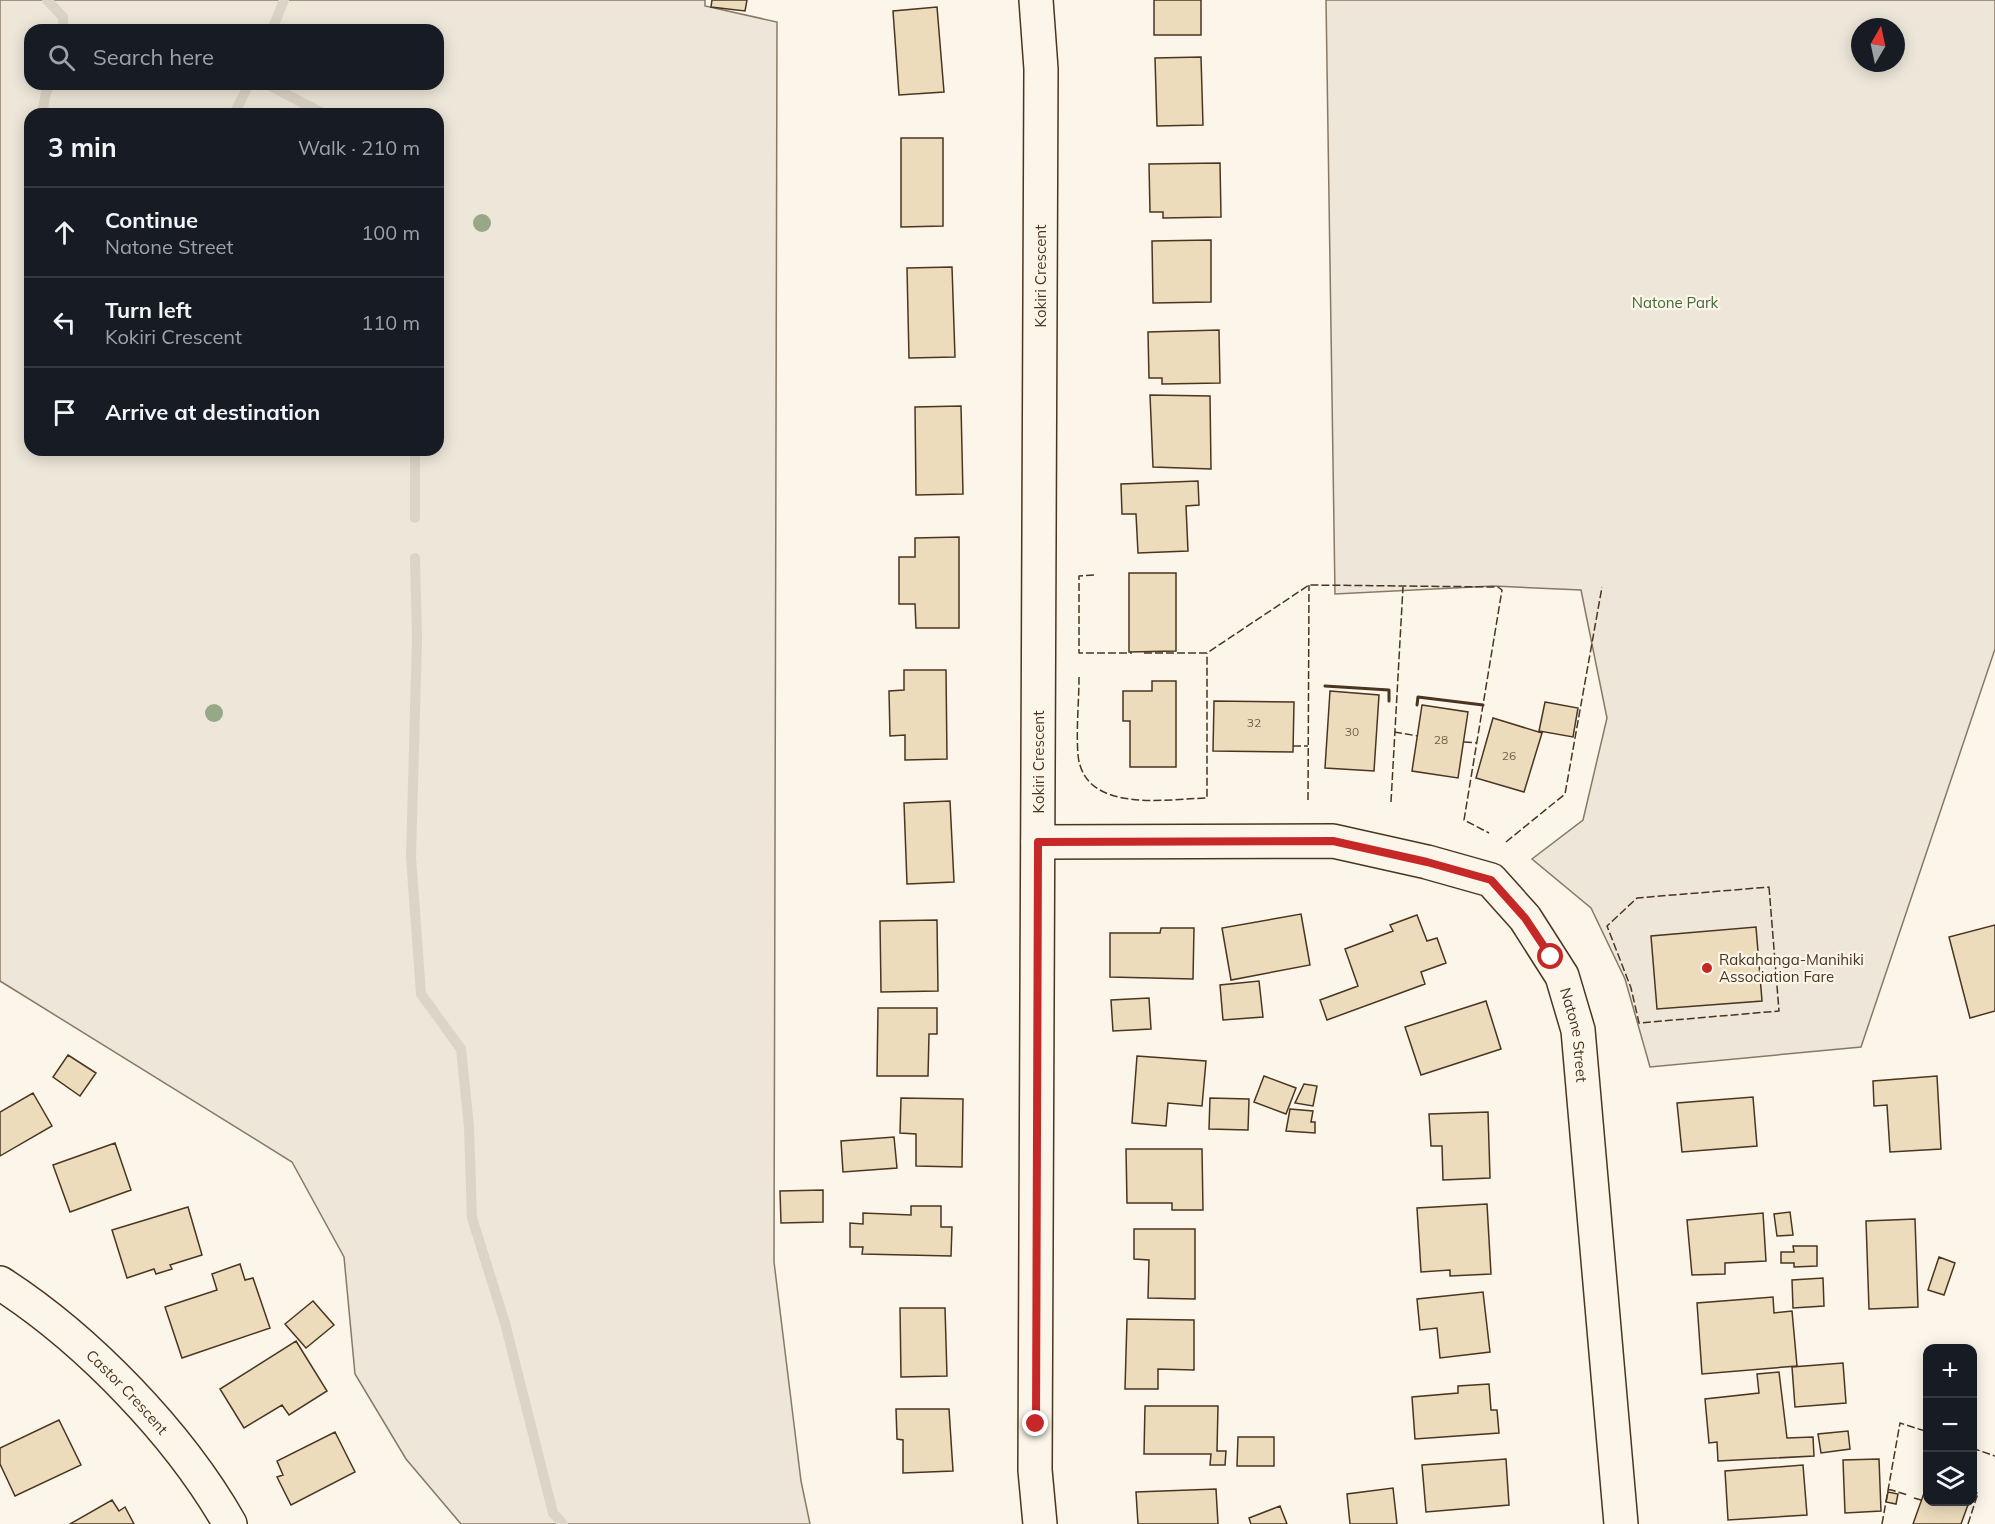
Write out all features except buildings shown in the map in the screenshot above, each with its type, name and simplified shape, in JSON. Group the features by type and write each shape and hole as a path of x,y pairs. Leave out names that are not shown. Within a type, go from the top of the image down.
{"street":[{"name":"Kokiri Crescent","path":"1036,0 1041,69 1035,1470 1040,1524"},
{"name":"Natone Street","path":"1038,842 1333,841 1427,862 1491,880 1525,918 1562,976 1578,1030 1621,1524"},
{"name":"Castor Crescent","path":"0,1283 89,1351 140,1405 181,1454 230,1524"}],"green space":[{"path":"0,0 705,0 705,6 777,22 774,1262 801,1481 810,1524 461,1524 406,1459 355,1374 344,1257 292,1162 0,981"},
{"name":"Natone Park","path":"1326,0 1995,0 1995,649 1861,1047 1650,1067 1625,979 1591,908 1532,859 1583,820 1607,718 1581,590 1493,586 1335,594"}],"waterway":[{"path":"47,0 63,17 63,24"},
{"path":"274,24 284,0"},
{"path":"43,108 47,90"},
{"path":"237,108 246,90"},
{"path":"278,90 313,108"},
{"path":"415,456 415,518"},
{"path":"415,558 417,639 411,857 421,994 461,1049 469,1127 472,1218 505,1323 553,1513 563,1524"}],"fence":[{"path":"1094,575 1079,576 1079,653 1132,653"},
{"path":"1144,653 1207,653 1309,585 1498,587 1502,590 1464,820 1489,833"},
{"path":"1308,800 1309,585"},
{"path":"1391,802 1403,587"},
{"path":"1506,842 1565,794 1602,587"},
{"path":"1079,677 1078,755 1084,774 1095,787 1111,795 1129,799 1207,798 1207,653"},
{"path":"1394,732 1418,736"},
{"path":"1464,742 1477,743"},
{"path":"1293,746 1308,746"},
{"path":"1769,887 1779,1011 1639,1023 1631,988 1607,926 1637,898 1769,887"},
{"path":"1882,1524 1900,1423 1923,1430"},
{"path":"1977,1450 1995,1456"},
{"path":"1888,1489 1908,1495"},
{"path":"1977,1493 1977,1496"},
{"path":"1914,1498 1921,1500"},
{"path":"1968,1524 1974,1506"}],"wall":[{"path":"1325,686 1389,690 1389,701"},
{"path":"1417,705 1418,697 1483,705"}],"place":[{"name":"Rakahanga-Manihiki Association Fare","path":"1707,968"}],"route":[{"path":"1036,1424 1038,842 1333,841 1427,862 1491,880 1525,918 1551,957"}]}
